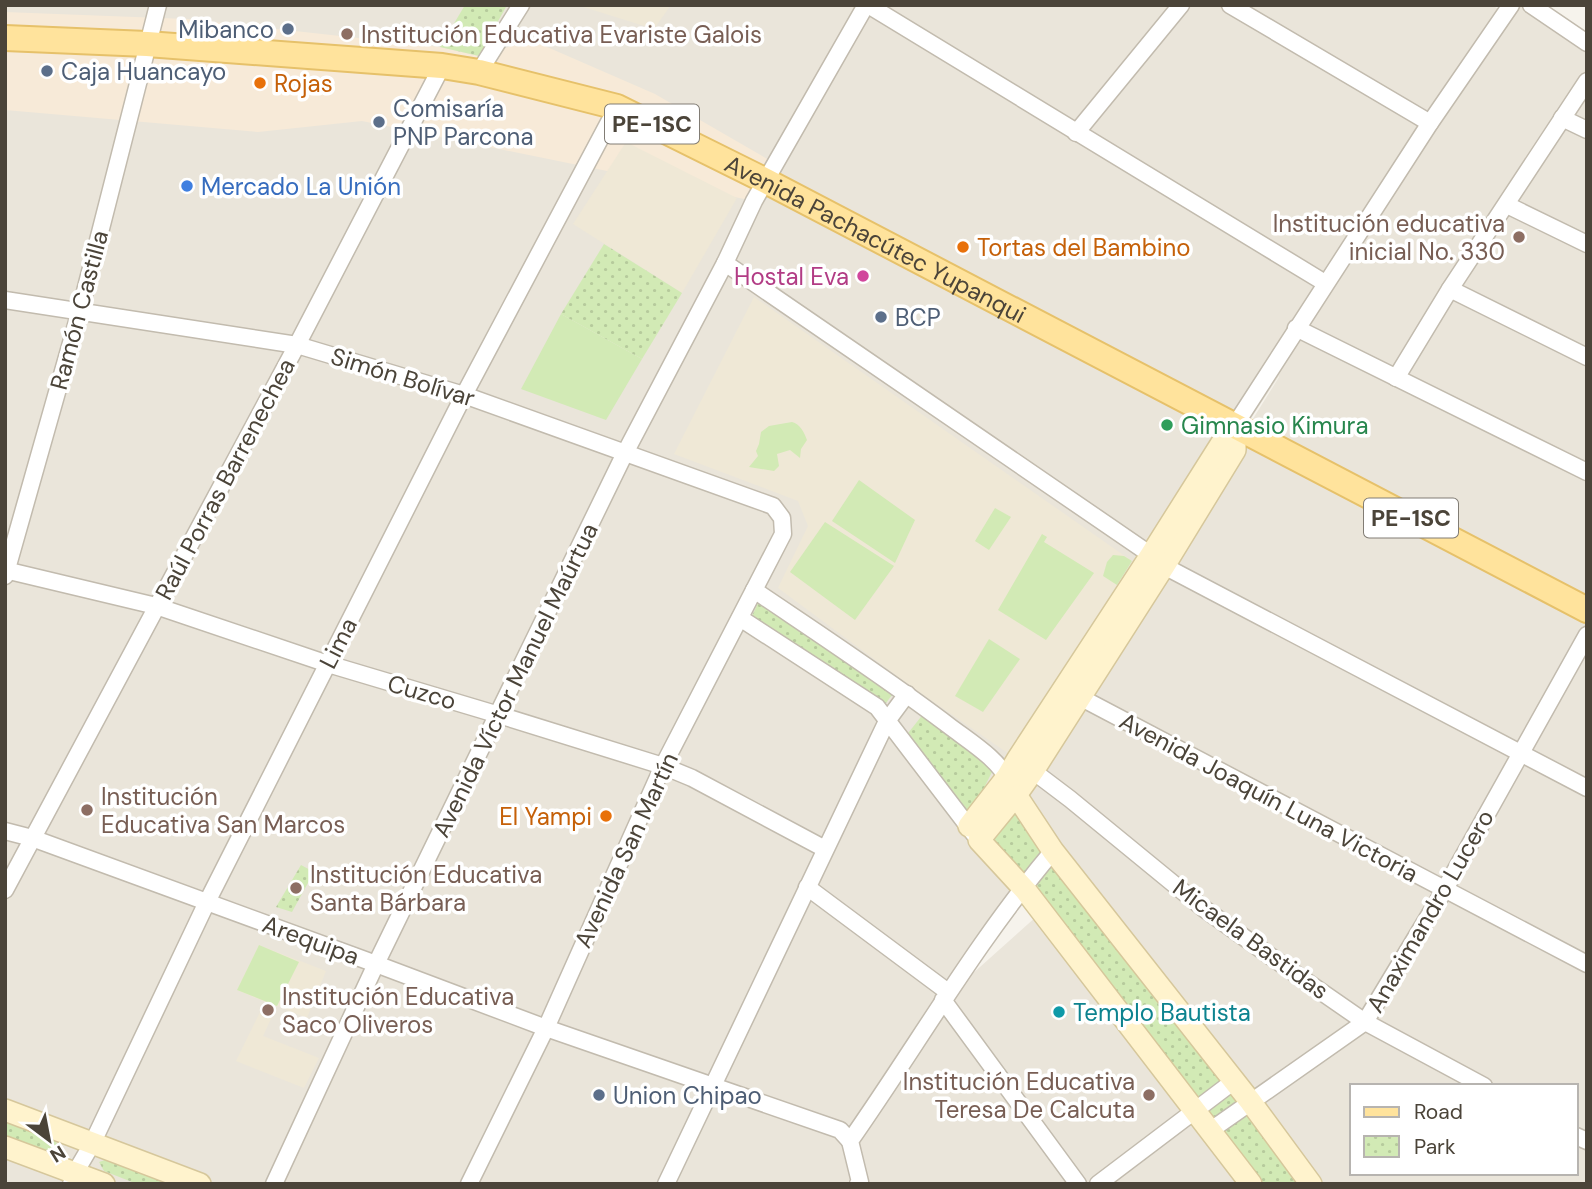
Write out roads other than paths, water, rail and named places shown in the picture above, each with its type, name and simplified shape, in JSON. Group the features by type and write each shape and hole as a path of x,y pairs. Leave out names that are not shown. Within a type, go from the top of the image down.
{"main road":[{"name":"Avenida Pachacútec Yupanqui","path":"5,38 147,44 442,66 479,72 617,107 766,181 1235,425"},
{"name":"PE-1SC","path":"1235,425 1587,610"}],"street":[{"name":"Ramón Castilla","path":"6,572 80,311 158,5"},
{"path":"479,72 521,5"},
{"path":"867,5 1325,283"},
{"name":"Avenida Víctor Manuel Maúrtua","path":"274,1184 376,964 625,453 725,263 754,201 867,5"},
{"path":"1076,133 1181,5"},
{"path":"1230,5 1430,123"},
{"path":"1012,786 1017,760 1071,693 1157,561 1235,450 1235,425 1430,123 1511,5"},
{"path":"1531,5 1587,43"},
{"name":"Raúl Porras Barrenechea","path":"5,890 297,345 442,66"},
{"path":"1396,378 1450,289 1587,81"},
{"name":"Lima","path":"73,1178 92,1144 208,902 464,395 617,107"},
{"path":"1562,118 1587,130"},
{"path":"1507,205 1587,244"},
{"path":"725,263 1157,561 1587,788"},
{"path":"1450,289 1587,357"},
{"name":"Simón Bolívar","path":"5,300 297,345 464,395 773,506 782,518"},
{"path":"1296,328 1587,472"},
{"name":"Avenida San Martín","path":"470,1184 545,1028 663,766 783,534 782,518"},
{"name":"Cuzco","path":"6,572 156,606 328,664 663,766 692,778 825,849"},
{"path":"754,590 907,694 999,766 1053,851 1250,1101 1311,1184"},
{"path":"740,618 877,707 974,833 1023,887 1251,1184"},
{"name":"Anaximandro Lucero","path":"1211,1130 1365,1022 1445,889 1587,635"},
{"path":"974,833 1012,786 1032,771 1071,693"},
{"name":"Avenida Joaquín Luna Victoria","path":"1071,693 1587,964"},
{"path":"666,1184 887,721 907,694"},
{"name":"Micaela Bastidas","path":"1032,771 1203,908 1287,968 1365,1022 1480,1084"},
{"name":"Arequipa","path":"5,831 32,838 208,902 545,1028 840,1130 850,1141"},
{"path":"860,1183 850,1141 946,996 1023,887 1053,851"},
{"path":"807,887 946,996 1078,1184"},
{"path":"1098,1184 1234,1082"},
{"path":"5,1110 200,1184"},
{"path":"5,1147 73,1178 103,1184"}],"place":[{"name":"Mibanco","path":"288,29"},
{"name":"Institución Educativa Evariste Galois","path":"347,34"},
{"name":"Caja Huancayo","path":"47,71"},
{"name":"Rojas","path":"260,83"},
{"name":"Comisaría PNP Parcona","path":"379,122"},
{"name":"Mercado La Unión","path":"187,186"},
{"name":"Institución educativa inicial No. 330","path":"1519,237"},
{"name":"Tortas del Bambino","path":"963,247"},
{"name":"Hostal Eva","path":"863,276"},
{"name":"BCP","path":"881,317"},
{"name":"Gimnasio Kimura","path":"1167,425"},
{"name":"Institución Educativa San Marcos","path":"87,810"},
{"name":"El Yampi","path":"606,816"},
{"name":"Institución Educativa Santa Bárbara","path":"296,888"},
{"name":"Institución Educativa Saco Oliveros","path":"268,1010"},
{"name":"Templo Bautista","path":"1059,1012"},
{"name":"Union Chipao","path":"599,1095"},
{"name":"Institución Educativa Teresa De Calcuta","path":"1149,1095"}]}
